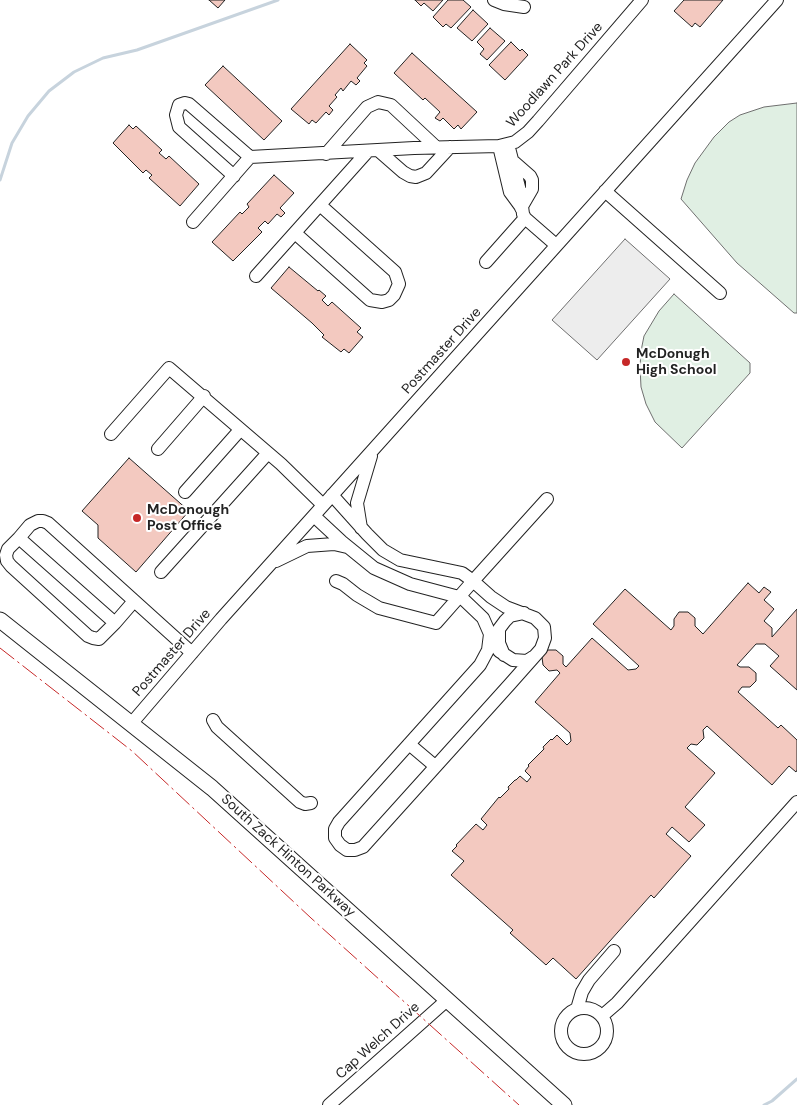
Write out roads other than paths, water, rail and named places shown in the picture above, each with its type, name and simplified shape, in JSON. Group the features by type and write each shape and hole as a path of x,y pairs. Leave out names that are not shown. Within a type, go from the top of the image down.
{"main road":[{"name":"South Zack Hinton Parkway","path":"0,620 212,788 564,1105"}],"street":[{"path":"494,0 504,4 524,7"},
{"name":"Woodlawn Park Drive","path":"523,213 514,162 504,145 521,139 532,128 642,0"},
{"name":"Postmaster Drive","path":"131,724 332,495 777,0"},
{"path":"326,154 367,107 378,102 391,105 436,147"},
{"path":"234,176 180,127 176,110 180,104 190,105 250,157 504,145 510,192 523,213 556,246"},
{"path":"374,151 404,173 416,177 426,173 450,147"},
{"path":"256,276 320,205 374,151"},
{"path":"193,222 250,157"},
{"path":"605,192 720,293"},
{"path":"295,233 370,300 382,302 390,300 399,284 395,272 320,205"},
{"path":"486,262 523,213"},
{"path":"111,434 170,368 268,453 323,506"},
{"path":"158,449 204,396"},
{"path":"185,492 240,430"},
{"path":"361,528 357,503 373,450"},
{"path":"161,572 268,453"},
{"path":"332,495 383,550 400,560 462,573 506,607 524,613 535,618 544,627 545,638 541,649 363,847 347,850 335,838 335,829 339,822 480,666 492,639 505,620 510,616 524,613"},
{"path":"336,581 379,608 436,623 546,499"},
{"path":"314,516 374,568 410,584 459,597 483,618 492,639 504,655 513,660 520,661 527,661 533,658"},
{"path":"134,601 99,639 93,638 81,630 11,566 6,555 8,549 30,525 38,521 48,523 192,653"},
{"path":"19,538 115,623"},
{"path":"270,565 307,546 334,544 348,547"},
{"path":"213,720 228,738 300,802 305,804 311,803"},
{"path":"409,744 435,766"},
{"path":"602,1016 617,1003 797,802"},
{"path":"577,1009 582,992 589,980 614,951"},
{"name":"Cap Welch Drive","path":"329,1105 447,1000"},
{"path":"577,1009 590,1009 602,1016 607,1030 603,1044 592,1053 585,1055 571,1051 564,1045 560,1032 564,1019 577,1009"}],"waterway":[{"path":"0,180 12,143 28,116 49,91 74,72 103,58 137,50 278,0"},
{"path":"764,1105 772,1101 797,1079"}],"place":[{"name":"McDonugh High School","path":"626,362"},
{"name":"McDonough Post Office","path":"137,518"}]}
